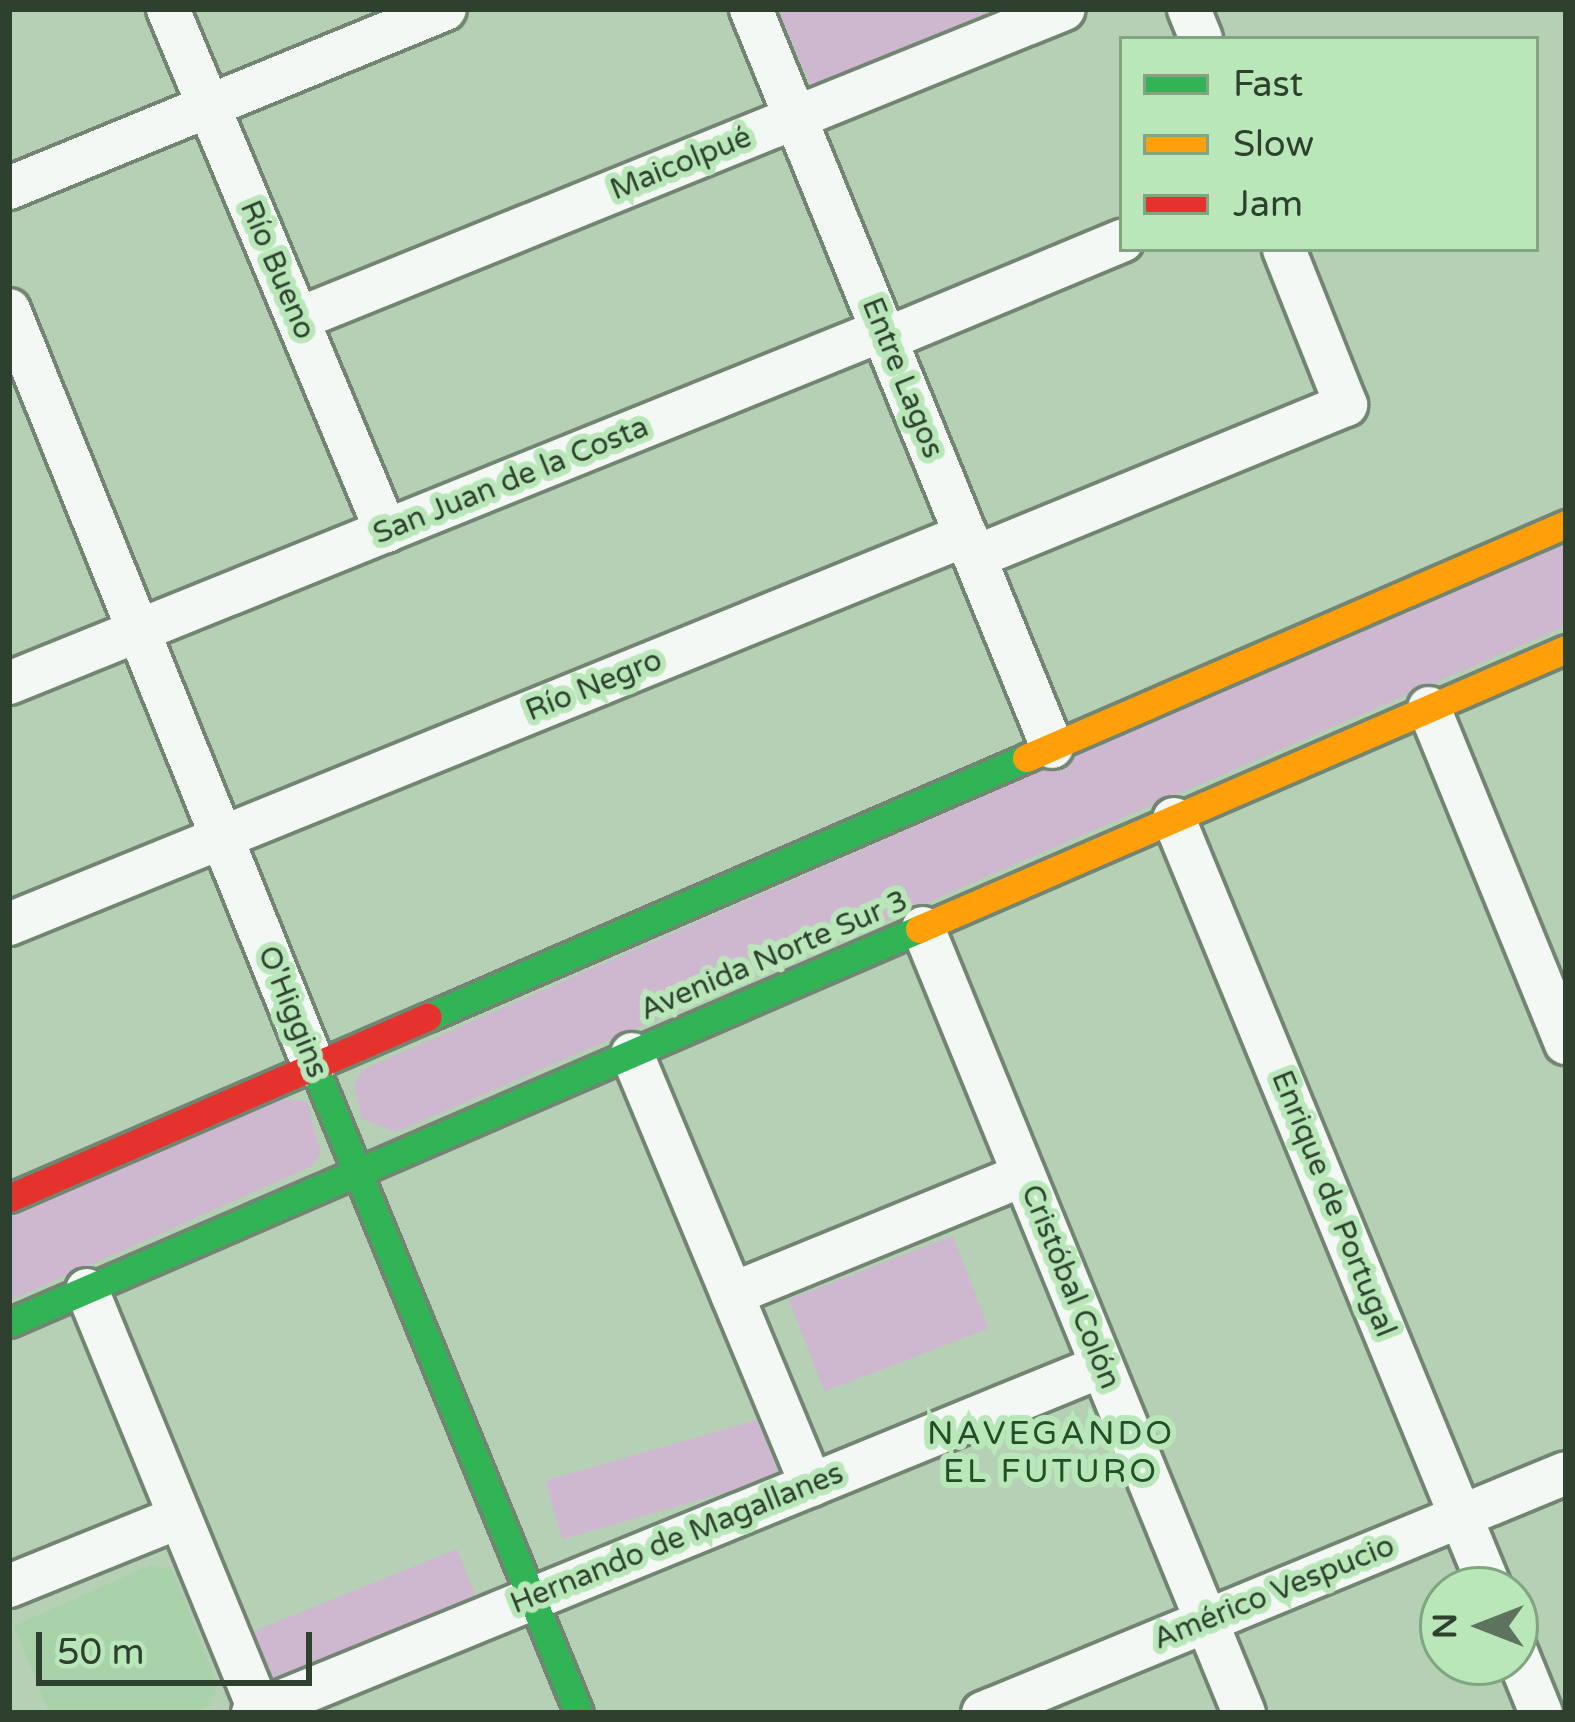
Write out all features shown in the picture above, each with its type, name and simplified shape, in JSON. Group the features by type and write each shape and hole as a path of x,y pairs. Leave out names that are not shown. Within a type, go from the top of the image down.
{"street":[{"name":"Río Bueno","path":"169,9 386,531"},
{"path":"9,188 445,9"},
{"name":"Entre Lagos","path":"752,9 1052,747"},
{"name":"Maicolpué","path":"298,319 1064,9"},
{"name":"San Juan de la Costa","path":"9,683 1119,242"},
{"name":"Río Negro","path":"9,924 970,546 1346,405 1285,252"},
{"name":"O'Higgins","path":"9,310 579,1713"},
{"path":"9,1198 1566,524"},
{"name":"Avenida Norte Sur 3","path":"9,1323 1566,649"},
{"path":"1429,708 1566,1043"},
{"name":"Enrique de Portugal","path":"1174,819 1481,1566"},
{"name":"Cristóbal Colón","path":"923,928 1244,1713"},
{"path":"632,1054 811,1485"},
{"path":"732,1294 1024,1175"},
{"path":"87,1289 256,1712"},
{"name":"Hernando de Magallanes","path":"256,1712 1102,1366"},
{"name":"Américo Vespucio","path":"983,1713 1566,1473"},
{"path":"9,1586 180,1516"}],"shaded area":[{"path":"778,9 987,9 992,22 812,89"},
{"path":"1566,540 1566,626 396,1132 362,1119 354,1084 362,1070"},
{"path":"275,1099 307,1101 321,1153 312,1166 9,1301 9,1215"},
{"path":"953,1236 988,1328 824,1391 789,1299"},
{"path":"771,1416 788,1475 562,1539 545,1481"},
{"path":"457,1549 481,1609 267,1687 239,1637"},
{"path":"150,1565 172,1569 217,1684 210,1706 193,1713 49,1713 14,1626"}],"traffic: fast":[{"path":"428,1017 1026,758"},
{"path":"9,1323 919,929"},
{"path":"314,1066 579,1713"}],"traffic: slow":[{"path":"1026,758 1566,524"},
{"path":"919,929 1566,649"}],"traffic: jam":[{"path":"9,1198 428,1017"}],"district":[{"name":"NAVEGANDO EL FUTURO","path":"1051,1453"}]}
